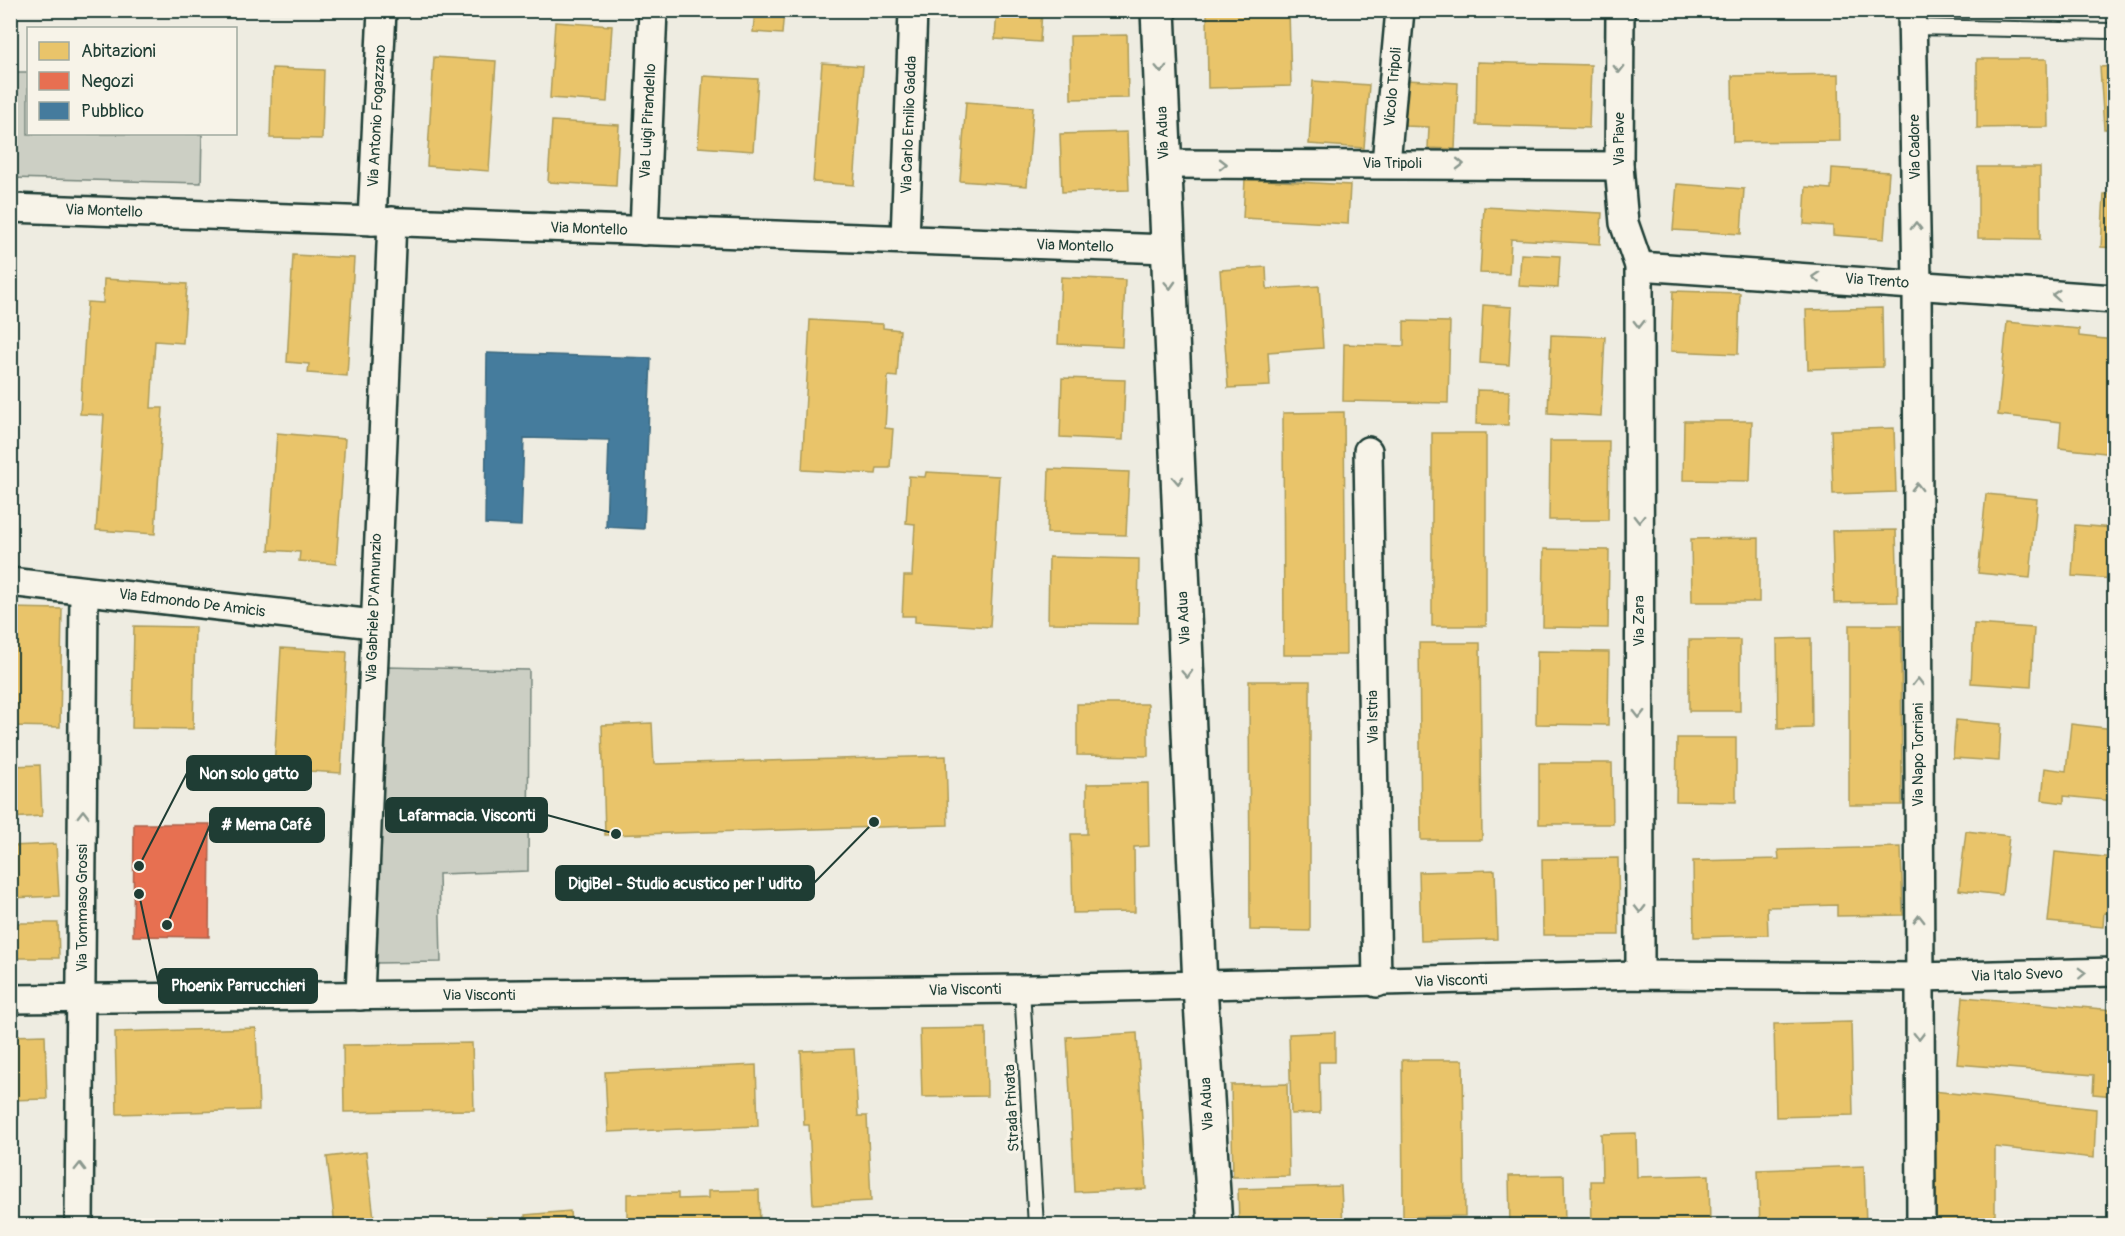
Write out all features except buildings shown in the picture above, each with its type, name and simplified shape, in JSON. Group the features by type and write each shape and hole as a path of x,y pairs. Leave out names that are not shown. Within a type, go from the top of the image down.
{"street":[{"name":"Via Antonio Fogazzaro","path":"381,10 382,221"},
{"name":"Via Luigi Pirandello","path":"644,231 653,10"},
{"name":"Via Carlo Emilio Gadda","path":"905,240 913,10"},
{"name":"Via Adua","path":"1158,10 1200,986 1215,1226"},
{"name":"Vicolo Tripoli","path":"1386,163 1400,10"},
{"name":"Via Piave","path":"1620,10 1619,166 1624,224 1639,266"},
{"name":"Via Cadore","path":"1912,19 1917,284"},
{"name":"Via Tripoli","path":"1164,164 1386,163 1619,166"},
{"name":"Via Montello","path":"10,208 1168,249"},
{"name":"Via Gabriele D'Annunzio","path":"360,996 373,624 382,221"},
{"name":"Via Trento","path":"1639,266 2115,299"},
{"name":"Via Zara","path":"1639,266 1640,975"},
{"name":"Via Napo Torriani","path":"1917,284 1921,1226"},
{"name":"Via Istria","path":"1368,451 1377,983"},
{"name":"Via Edmondo De Amicis","path":"10,582 373,624"},
{"name":"Via Tommaso Grossi","path":"79,1226 84,591"},
{"name":"Via Italo Svevo","path":"1919,977 2115,972"},
{"name":"Via Visconti","path":"10,999 1022,989 1377,983 1640,975 1919,977"}],"lane":[{"path":"1912,19 2110,31"},
{"name":"Strada Privata","path":"1022,989 1036,1226"}],"shaded area":[{"path":"14,72 27,72 27,135 202,135 201,183 11,178"},
{"path":"386,667 529,670 528,871 439,874 441,962 375,963"}],"place":[{"name":"DigiBel - Studio acustico per l' udito","path":"874,822"},
{"name":"Lafarmacia. Visconti","path":"616,834"},
{"name":"Non solo gatto","path":"139,866"},
{"name":"Phoenix Parrucchieri","path":"139,894"},
{"name":"# Mema Café","path":"167,925"}]}
